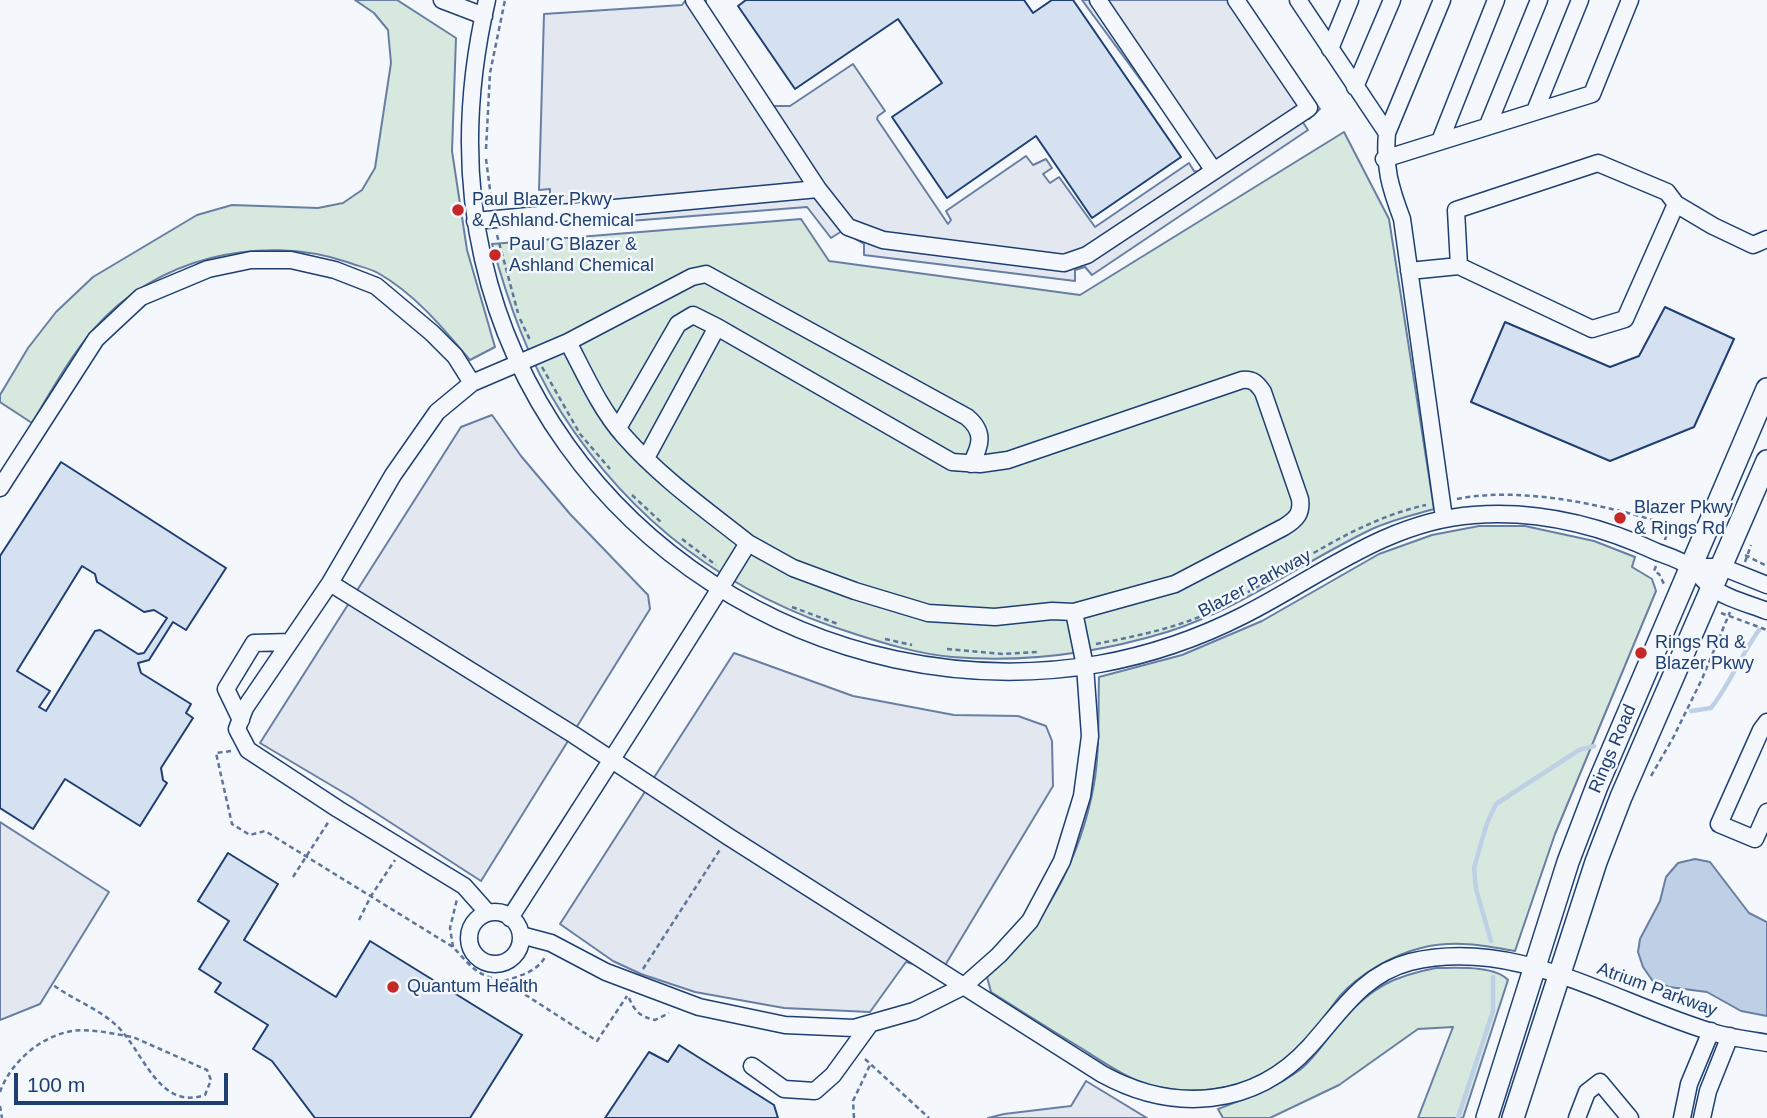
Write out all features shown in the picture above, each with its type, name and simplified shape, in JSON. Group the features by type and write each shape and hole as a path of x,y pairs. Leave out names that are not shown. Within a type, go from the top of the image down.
{"main road":[{"name":"Rings Road","path":"1487,1118 1568,862 1592,799 1767,389"},
{"name":"Rings Road","path":"1513,1118 1596,862 1621,797 1712,589 1731,570 1767,461"}],"street":[{"path":"442,0 485,8"},
{"path":"694,0 818,189 848,227 883,240 1064,263 1087,255 1309,108 1236,0"},
{"path":"1098,0 1214,171"},
{"path":"1330,50 1350,0"},
{"path":"1355,88 1392,0"},
{"path":"1442,0 1387,133 1384,159 1389,185 1402,219 1444,518"},
{"path":"1440,141 1496,0"},
{"path":"1488,125 1539,0"},
{"path":"1535,111 1580,0"},
{"path":"1384,159 1592,94 1630,0"},
{"path":"1303,3 1330,50 1387,133"},
{"name":"Blazer Parkway","path":"485,8 473,66 468,140 475,221 496,306 520,363 551,420 589,474 650,537 719,589 808,635 841,647 899,661 960,671 1003,672 1085,666 1162,649 1211,631 1403,530 1444,518 1512,514 1563,519 1612,533 1690,567 1731,570 1767,585"},
{"path":"1459,266 1456,210 1598,163 1667,192 1676,204 1753,245 1767,239"},
{"path":"475,221 818,189"},
{"path":"1409,271 1459,266 1592,329 1625,319 1676,204"},
{"path":"0,488 96,340 141,297 208,269 251,260 291,260 335,270 376,286 455,356 472,383"},
{"path":"488,913 464,886 248,750 237,729 245,708 330,583 393,475 437,412 472,383 568,342 692,277 706,274 967,417 977,425 979,435 978,449 971,464"},
{"path":"568,342 594,392 618,428 692,500 748,543 793,568 855,592 928,612 995,617 1052,611 1074,612 1175,584 1284,527 1302,510 1263,392 1257,383 1249,379 1008,460 971,464 952,462 693,314 678,324 618,428"},
{"path":"646,458 717,327"},
{"path":"510,918 748,543"},
{"name":"Blazer Parkway","path":"1690,567 1712,589 1767,611"},
{"name":"Atrium Parkway","path":"330,583 1122,1085 1174,1099 1225,1097 1248,1089 1288,1068 1366,982 1408,962 1440,956 1474,955 1502,959 1560,974 1711,1031 1767,1043"},
{"path":"521,935 551,943 606,972 699,1007 785,1025 854,1028 914,1011 964,986 999,955 1030,921 1062,861 1082,796 1090,736 1085,666 1074,612"},
{"path":"241,720 226,689 254,643 290,642"},
{"path":"1767,722 1719,824 1755,839 1767,812"},
{"path":"497,912 510,918 521,935 517,951 505,962 489,964 482,961 471,949 470,931 474,923 488,913 497,912"},
{"path":"752,1066 784,1089 815,1090 833,1075 870,1024"},
{"path":"1682,1118 1689,1084 1711,1031"},
{"path":"1702,1118 1708,1091 1730,1036"},
{"path":"1577,1118 1587,1092 1600,1082 1630,1118"}],"path":[{"path":"1731,570 1747,556"},
{"path":"1651,776 1702,679 1734,598"},
{"path":"293,877 338,808"},
{"path":"359,920 371,896 404,848"},
{"path":"453,947 451,919 464,886"},
{"path":"504,981 526,974 542,963 551,943"},
{"path":"0,1091 5,1076 24,1055 67,1032 88,1031 125,1036 132,1037 207,1070 211,1080 205,1095 195,1098 166,1090 154,1078 125,1036 118,1027 95,1009 69,997 52,985"},
{"path":"628,995 633,1009 642,1017 655,1020 674,1009"},
{"path":"852,1050 871,1063 929,1118"},
{"path":"854,1118 853,1101 871,1063"},
{"path":"0,1106 2,1118"}],"shaded area":[{"path":"355,0 397,0 456,38 452,151 467,250 495,347 470,360 416,301 391,281 371,270 314,254 280,250 245,252 211,258 178,269 147,284 119,305 94,329 77,351 32,423 0,402 0,395 28,348 56,312 93,277 197,215 232,205 318,208 343,203 362,190 375,168 391,63 388,30 374,13"},
{"path":"686,0 706,0 706,6 773,106 790,106 853,64 885,111 877,119 948,224 951,220 946,211 1026,156 1033,165 1046,159 1052,168 1043,174 1050,183 1059,177 1095,227 1189,163 1194,171 1199,172 1202,166 1190,147 1082,0 1245,0 1320,109 1309,119 1306,117 1302,121 1308,130 1092,275 1085,267 1075,270 1075,281 864,255 864,244 842,231 831,238 807,207 566,226 566,218 559,217 550,196 550,189 539,190 544,14 682,5"},
{"path":"1344,132 1389,219 1434,509 1372,529 1246,598 1194,622 1114,646 1061,655 979,659 927,654 891,645 809,618 766,598 725,576 687,550 652,521 619,488 561,412 520,330 492,244 801,219 829,261 1080,295"},
{"path":"492,415 521,456 570,514 648,595 650,609 481,881 351,797 260,743 461,427"},
{"path":"1479,526 1525,526 1594,541 1635,557 1632,567 1652,579 1656,591 1555,834 1515,951 1480,945 1445,944 1421,948 1399,956 1376,967 1347,989 1304,1044 1274,1068 1239,1084 1201,1090 1151,1086 1130,1077 991,992 987,977 1026,937 1042,914 1057,890 1080,838 1096,771 1099,677 1182,655 1262,621 1379,554 1432,535"},
{"path":"734,653 853,696 954,715 1018,716 1046,726 1052,741 1053,786 941,972 906,962 870,1012 784,1008 695,992 641,974 613,961 560,924"},
{"path":"0,822 109,892 40,1004 0,1020"},
{"path":"1436,968 1485,970 1502,975 1508,980 1463,1118 1418,1118 1453,1027 1418,1029 1339,1085 1270,1118 1223,1118 1218,1109 1271,1087 1307,1064 1343,1019 1374,991 1396,979"},
{"path":"1086,1081 1147,1118 988,1118 1071,1106"}],"water":[{"path":"1695,859 1710,862 1749,913 1767,922 1767,1016 1741,1011 1707,992 1669,987 1652,980 1643,967 1638,952 1640,939 1660,901 1666,877 1678,863"}],"building":[{"path":"746,0 1024,0 1033,13 1052,0 1073,0 1181,157 1092,218 1036,136 947,198 892,117 942,83 898,19 795,89 738,6"},
{"path":"1665,307 1734,339 1694,427 1610,461 1471,402 1505,322 1610,367 1639,356"},
{"path":"61,462 226,568 186,630 173,622 149,660 138,663 141,673 191,704 186,713 193,718 161,768 163,780 167,783 140,826 65,779 33,829 0,808 0,556","holes":["82,566 95,574 97,582 144,612 154,610 167,618 144,653 138,654 100,630 95,631 46,711 39,707 50,691 17,671"]},
{"name":"Quantum Health","path":"228,853 278,884 244,940 336,997 370,941 522,1035 470,1118 315,1118 272,1061 253,1049 268,1025 215,992 221,983 199,969 229,921 198,901"},
{"path":"679,1045 774,1105 778,1118 605,1118 649,1052 668,1062"}],"waterway":[{"path":"1691,711 1711,708 1759,630"},
{"path":"1491,941 1476,889 1474,868 1487,823 1496,804 1579,750 1594,746"},
{"path":"1458,1118 1493,1011 1493,977"}],"place":[{"name":"Paul Blazer Pkwy & Ashland Chemical","path":"458,210"},
{"name":"Paul G Blazer & Ashland Chemical","path":"495,255"},
{"name":"Blazer Pkwy & Rings Rd","path":"1620,518"},
{"name":"Rings Rd & Blazer Pkwy","path":"1641,653"},
{"name":"Quantum Health","path":"393,987"}]}
